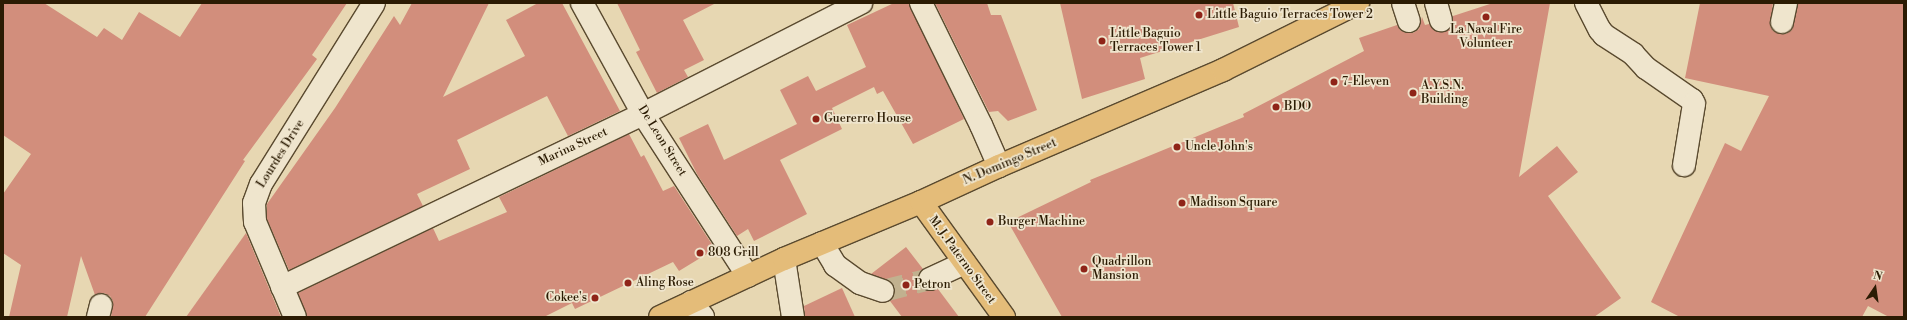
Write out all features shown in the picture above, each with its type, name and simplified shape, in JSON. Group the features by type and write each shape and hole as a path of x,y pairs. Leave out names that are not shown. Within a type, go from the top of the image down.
{"main road":[{"name":"N. Domingo Street","path":"666,316 697,309 748,276 784,259 921,202 999,166 1223,70 1358,3"},
{"name":"M. J. Paterno Street","path":"921,202 1004,317"}],"street":[{"name":"Lourdes Drive","path":"295,317 254,222 254,203 261,184 374,3"},
{"name":"De Leon Street","path":"582,3 643,114 748,276"},
{"name":"Marina Street","path":"282,287 643,114 861,3"},
{"path":"921,3 983,129 999,166"},
{"path":"1586,3 1604,35 1633,54 1646,68 1692,100 1694,104 1684,165"},
{"path":"822,243 835,265 860,284 883,291"},
{"path":"784,259 793,317"},
{"path":"930,279 965,263"}],"building":[{"path":"3,3 44,3 97,37 104,28 122,40 139,12 180,37 202,3 347,3 312,55 317,59 243,160 245,161 145,317 111,317 113,301 110,296 104,293 95,295 81,256 67,317 9,317 21,265 3,253 3,194 31,154 3,135"},
{"path":"412,3 489,3 443,97 525,56 506,20 538,3 562,3 620,111 568,136 547,96 457,140 470,169 417,194 423,206 289,270 267,219 267,204 335,108 394,16 400,25"},
{"path":"617,3 716,3 683,20 704,60 684,70 688,77 657,93 636,52 640,50"},
{"path":"894,3 909,3 964,119 913,144 883,91 877,94 874,87 832,108 842,129 780,160 807,214 754,241 748,229 737,236 697,174 679,138 708,124 724,160 797,124 780,90 808,76 816,91 866,67 847,25"},
{"path":"935,3 987,3 991,15 1001,15 1037,110 1008,121 998,111 989,112"},
{"path":"1060,3 1233,3 1239,27 1140,58 1145,79 1082,99"},
{"path":"1493,3 1550,3 1519,177 1557,146 1578,172 1548,196 1621,298 1594,317 1062,317 1008,222 1091,182 1090,180 1244,117 1243,114 1364,51 1359,38 1397,25 1400,30 1406,33 1413,33 1419,29 1422,17 1425,25 1429,24 1438,32 1444,32 1450,29 1453,23 1453,16"},
{"path":"1700,3 1773,3 1770,26 1773,31 1780,34 1786,34 1792,30 1798,3 1904,3 1904,317 1889,317 1868,306 1862,317 1680,317 1651,302 1725,143 1741,151 1769,96 1685,78"},
{"path":"629,134 641,157 644,155 663,191 674,186 715,249 679,271 673,262 575,309 572,303 544,317 307,317 298,293 433,228 439,241 507,212 499,197"},
{"path":"246,233 281,317 186,317"},
{"name":"Petron","path":"906,247 923,269 918,277 919,285 928,291 938,289 959,317 902,317 890,301 895,295 893,283 871,274"},
{"path":"842,288 855,317 805,317 804,306"}],"tunnel":[{"path":"883,291 930,279"}],"place":[{"name":"Little Baguio Terraces Tower 2","path":"1199,15"},
{"name":"La Naval Fire Volunteer","path":"1486,17"},
{"name":"Little Baguio Terraces Tower 1","path":"1102,41"},
{"name":"7-Eleven","path":"1334,82"},
{"name":"A.Y.S.N. Building","path":"1413,93"},
{"name":"BDO","path":"1276,107"},
{"name":"Guererro House","path":"816,119"},
{"name":"Uncle John's","path":"1177,147"},
{"name":"Madison Square","path":"1182,203"},
{"name":"Burger Machine","path":"990,222"},
{"name":"808 Grill","path":"700,253"},
{"name":"Quadrillon Mansion","path":"1084,269"},
{"name":"Aling Rose","path":"628,283"},
{"name":"Petron","path":"906,285"},
{"name":"Cokee's","path":"595,298"}]}
